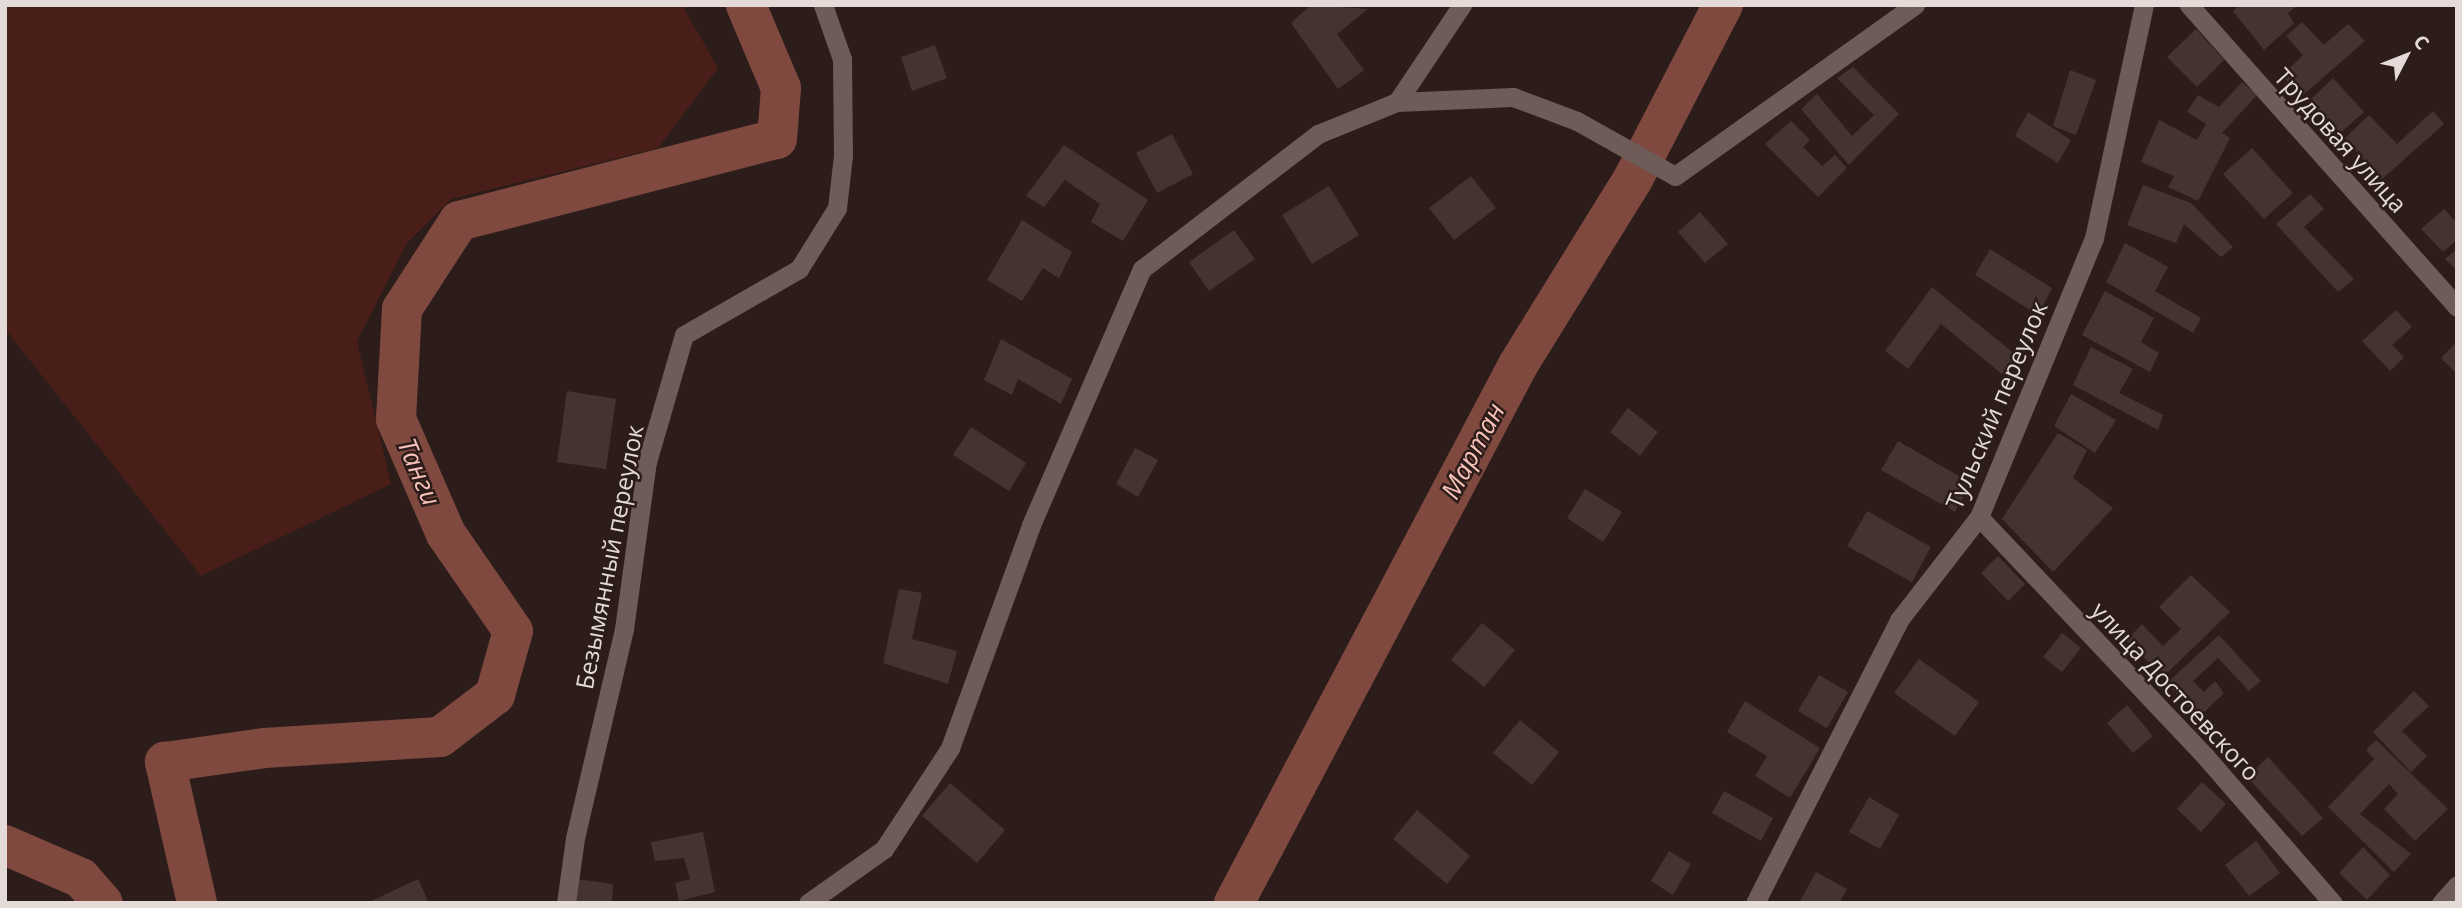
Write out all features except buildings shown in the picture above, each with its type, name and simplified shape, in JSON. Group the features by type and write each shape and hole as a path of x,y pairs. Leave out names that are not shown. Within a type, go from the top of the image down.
{"street":[{"name":"Безымянный переулок","path":"566,903 575,838 624,629 647,462 684,335 799,269 837,208 844,155 842,59 823,5"},
{"path":"1397,102 1462,5"},
{"path":"808,903 884,849 950,748 1031,525 1142,269 1318,134 1397,102 1513,97 1577,121 1675,176 1915,5"},
{"name":"Тульский переулок","path":"1755,903 1899,620 1979,517 2094,238 2144,5"},
{"name":"Трудовая улица","path":"2189,5 2457,307"},
{"name":"улица Достоевского","path":"1979,517 2205,756 2333,903"},
{"path":"2441,903 2457,885"}],"shaded area":[{"path":"5,5 682,5 718,68 658,148 451,199 407,243 357,341 391,484 201,576 5,329"}],"waterway":[{"name":"Танги","path":"197,903 165,762 264,748 440,737 495,695 513,631 446,534 396,419 402,309 459,221 777,139 781,88 746,5"},
{"name":"Мартан","path":"1234,903 1518,365 1633,179 1723,5"},
{"name":"Танги","path":"5,845 81,878 103,903"}]}
